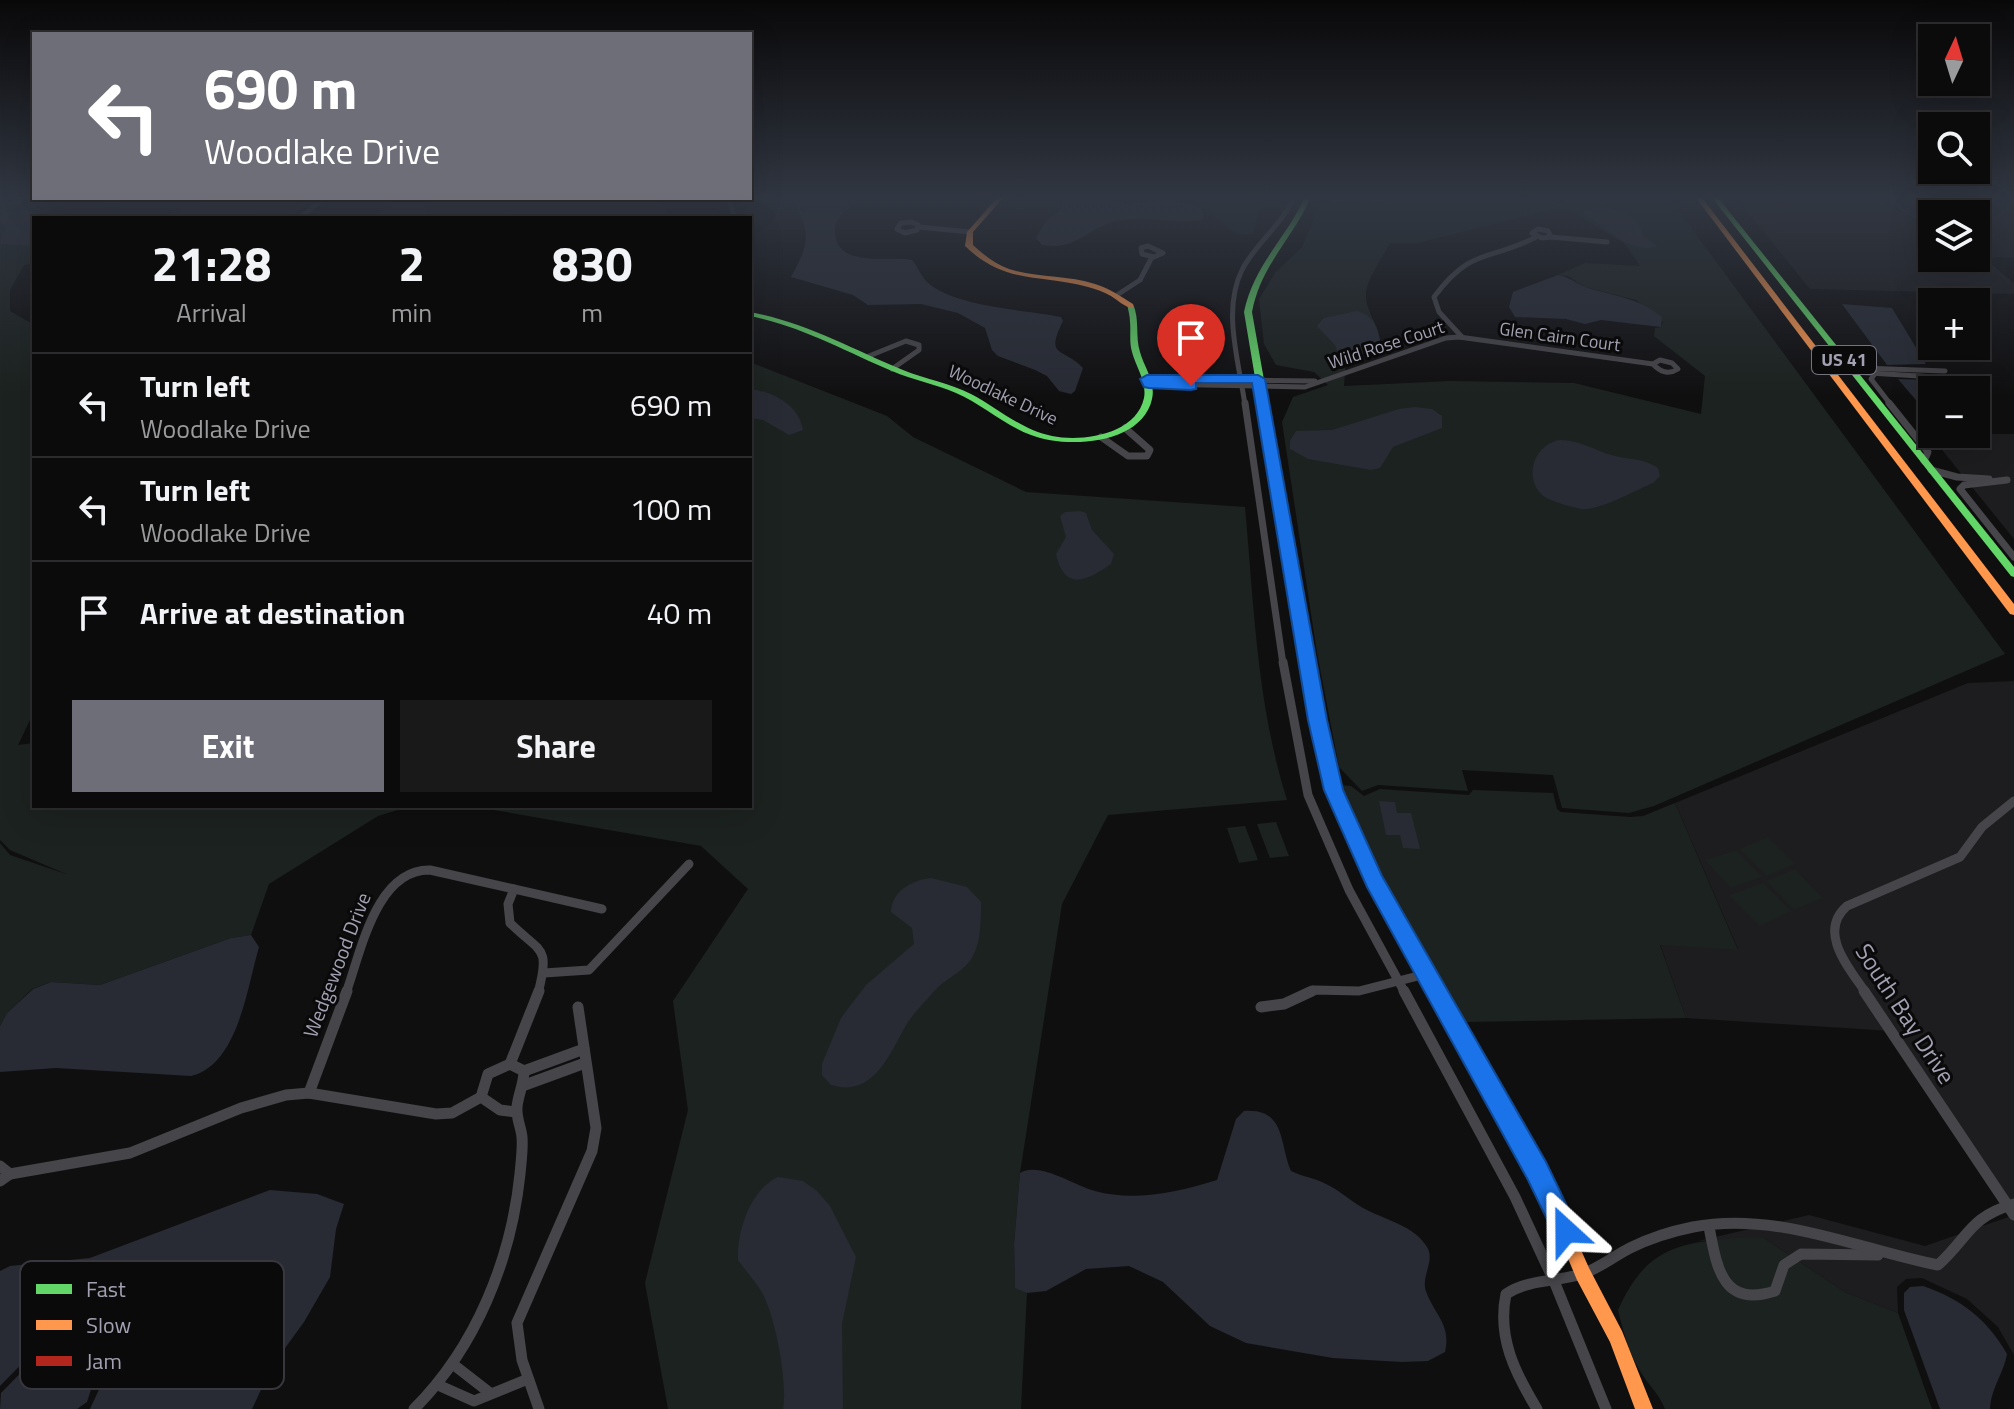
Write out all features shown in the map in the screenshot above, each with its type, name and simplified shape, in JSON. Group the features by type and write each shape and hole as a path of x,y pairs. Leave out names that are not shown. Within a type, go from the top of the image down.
{"street":[{"path":"994,265 1025,276 1096,286 1130,305 1135,315 1133,344 1148,381 1149,398 1145,408 1125,428 1150,450 1147,456 1138,459 1128,457 1101,437"},
{"path":"1117,295 1139,282 1150,265"},
{"path":"1246,265 1236,284 1231,322 1287,689 1308,795 1332,856 1508,1184 1554,1281 1606,1409"},
{"path":"1261,265 1250,290 1248,312 1317,720 1334,790 1355,844 1558,1210 1583,1274 1616,1337 1644,1409"},
{"path":"1462,337 1439,312 1434,297 1451,275 1465,265"},
{"name":"US 41","path":"1751,265 2014,611"},
{"name":"US 41","path":"1768,265 2014,574"},
{"path":"1777,299 1809,329 1831,358 1874,375 1918,376"},
{"name":"Woodlake Drive","path":"752,314 795,321 892,369 967,395 1041,436 1070,441 1101,437 1125,428"},
{"name":"Wild Rose Court","path":"1240,383 1305,387 1446,338 1462,337"},
{"name":"Glen Cairn Court","path":"1462,337 1653,364"},
{"path":"869,356 906,341 919,345 919,350 892,369"},
{"path":"1850,367 1945,371"},
{"path":"1831,370 1849,379 1869,405 1901,433"},
{"path":"1874,375 1871,379 1928,452 1927,466 1957,477 2010,480"},
{"path":"1148,381 1240,383"},
{"path":"2010,480 1964,485 1960,489 2014,557"},
{"name":"South Bay Drive","path":"2012,1208 1843,959 1833,933 1834,922 1847,906 1960,857 1982,827 2014,801"},
{"path":"2000,815 2014,812"},
{"path":"544,973 589,970 689,864"},
{"name":"Wedgewood Drive","path":"309,1093 381,899 403,873 418,869 602,909"},
{"path":"510,1064 544,973 540,949 512,926 507,915 507,902 514,889"},
{"path":"1261,1007 1284,1004 1314,990 1359,991 1426,974"},
{"path":"539,1409 518,1341 517,1323 592,1151 596,1128 578,1007"},
{"path":"481,1097 481,1082 493,1068 510,1064 524,1071 584,1049"},
{"path":"525,1085 585,1063"},
{"path":"414,1409 454,1365 479,1320 503,1253 522,1144 516,1112 525,1085 524,1071"},
{"path":"3,1174 130,1153 246,1107 292,1093 309,1093 436,1114 452,1113 481,1097"},
{"path":"481,1097 500,1110 516,1112"},
{"path":"1537,1409 1511,1361 1501,1308 1506,1294 1518,1286 1583,1274 1633,1246 1694,1227 1747,1224 1792,1228 1882,1254 1938,1265 1950,1255 1967,1226 1986,1212 2012,1208"},
{"path":"1709,1227 1718,1272 1729,1286 1744,1296 1761,1297 1775,1291 1784,1265 1801,1254 1882,1254"},
{"path":"454,1365 490,1393"},
{"path":"438,1385 474,1401 528,1379"}],"shaded area":[{"path":"0,265 25,265 10,290 10,311 32,324 32,716 18,745 32,743 32,808 404,808 378,816 269,884 251,935 231,938 100,985 51,982 32,989 7,1013 0,1026 0,843 10,855 66,874 10,850 0,840"},
{"path":"797,265 915,265 926,281 953,297 1061,317 1063,321 1055,341 1056,347 1083,368 1075,391 1071,394 1059,391 1047,376 998,356 992,350 985,328 958,313 921,304 868,305 853,295 791,277"},
{"path":"1284,265 1378,265 1366,295 1380,336 1379,349 1346,358 1344,386 1450,381 1574,383 1701,414 1705,376 1654,336 1655,328 1661,327 1663,322 1636,300 1585,287 1568,276 1558,275 1581,265 1718,265 2005,654 1654,806 1629,813 1562,808 1553,775 1462,770 1468,791 1378,785 1362,791 1339,767 1317,653 1282,422 1293,397 1328,385 1314,372 1276,365 1264,344 1259,299"},
{"path":"1790,265 1918,265 1918,272 1990,272 1992,265 2014,283 2014,294 1990,293 1990,288 1918,288 1918,292 1810,289"},
{"path":"1558,275 1645,306 1662,317 1661,327 1601,320 1585,324 1566,319 1515,317 1509,307 1513,292"},
{"path":"1842,304 1892,308 1918,351 1918,360 1924,360 1926,364 1887,365"},
{"path":"1357,311 1374,323 1381,344 1379,349 1346,358 1339,355 1335,345 1317,326 1324,318"},
{"path":"752,363 887,416 913,437 1026,492 1245,507 1263,692 1287,800 1108,815 1062,904 1020,1173 1014,1244 1015,1287 1027,1293 1021,1409 668,1409 645,1283 688,1110 673,1001 748,889 701,846 482,808 752,808"},
{"path":"1898,379 1918,380 1918,403"},
{"path":"752,389 784,401 796,413 803,430 789,435 763,420 752,418"},
{"path":"1415,407 1432,409 1442,416 1442,428 1393,447 1380,468 1371,470 1308,459 1290,449 1290,441 1296,431 1332,430"},
{"path":"1990,434 2014,434 2014,539 1941,448 1990,448"},
{"path":"1560,440 1647,462 1658,468 1660,476 1653,483 1597,507 1581,509 1558,502 1545,497 1538,490 1533,473 1537,456 1543,448"},
{"path":"1065,512 1086,513 1092,530 1114,554 1111,564 1094,575 1078,580 1065,574 1056,554 1066,537 1060,516"},
{"path":"2014,681 2014,1213 1891,1031 1686,1018 1660,944 1738,949 1675,803 1968,683"},
{"path":"1340,785 1351,786 1364,796 1380,789 1469,795 1473,790 1553,793 1557,809 1561,812 1630,817 1643,816 1675,803 1738,950 1660,945 1686,1018 1465,1022 1381,877"},
{"path":"1379,801 1395,802 1397,813 1411,813 1420,849 1403,848 1400,835 1386,835"},
{"path":"1276,822 1289,856 1270,858 1257,824"},
{"path":"1245,826 1258,860 1239,863 1227,828"},
{"path":"1768,837 1795,864 1767,876 1740,849"},
{"path":"1736,850 1762,877 1731,888 1705,860"},
{"path":"1795,869 1823,898 1794,910 1766,881"},
{"path":"931,878 967,887 981,902 976,950 966,966 936,989 915,1012 877,1072 858,1086 831,1085 822,1075 822,1064 841,1018 866,985 914,944 912,928 891,912 895,898 910,884"},
{"path":"1763,883 1791,911 1760,926 1729,895"},
{"path":"251,935 259,947 245,1003 230,1041 220,1057 207,1069 191,1076 56,1068 0,1072 0,1026 7,1013 33,989 51,982 100,985 231,938"},
{"path":"1244,1111 1267,1115 1274,1121 1291,1171 1331,1186 1363,1208 1407,1228 1422,1240 1430,1258 1425,1288 1442,1321 1446,1335 1445,1352 1428,1361 1402,1362 1333,1358 1246,1343 1210,1326 1163,1282 1129,1266 1086,1269 1046,1291 1027,1293 1015,1288 1014,1244 1020,1173 1028,1170 1047,1172 1095,1191 1125,1196 1172,1192 1217,1180 1236,1119"},
{"path":"778,1177 803,1181 817,1191 830,1206 856,1257 842,1324 843,1409 783,1409 782,1366 771,1315 761,1291 738,1260 747,1212 760,1191"},
{"path":"270,1190 317,1194 344,1204 336,1229 330,1277 284,1350 284,1261 60,1261 90,1258"},
{"path":"1809,1215 1925,1246 2014,1215 2014,1355 1998,1327 1967,1299 1922,1278 1906,1279 1897,1287 1898,1313 1845,1292 1764,1238 1698,1241"},
{"path":"1764,1238 1845,1292 1898,1313 1932,1409 1665,1409 1633,1357 1618,1310 1639,1274 1664,1253 1696,1243"},
{"path":"20,1265 20,1366 0,1386 0,1271"},
{"path":"1923,1286 1949,1297 1972,1312 1991,1330 2007,1354 1990,1409 1940,1409 1904,1310 1904,1293 1910,1287"},
{"path":"20,1374 20,1389 91,1389 87,1402 77,1409 0,1409 1,1393"},
{"path":"99,1389 261,1389 252,1409 90,1409"}],"traffic: fast":[{"path":"1266,265 1257,280 1248,312 1326,765 1344,819 1408,941"},
{"path":"1768,265 2014,574"},
{"path":"752,314 808,330 906,374 959,391 1037,435 1076,440 1107,436 1133,423 1143,413 1149,394 1136,353 1134,317 1130,306"}],"traffic: slow":[{"path":"995,265 1027,275 1091,285 1111,293 1130,306"},
{"path":"1750,265 2014,611"},
{"path":"1549,1194 1583,1274 1616,1337 1644,1409"}],"traffic: jam":[{"path":"1408,941 1549,1194"}],"route":[{"path":"1191,386 1149,384 1147,379 1258,379 1317,720 1326,765 1344,819 1374,881 1537,1171 1566,1231"}]}
